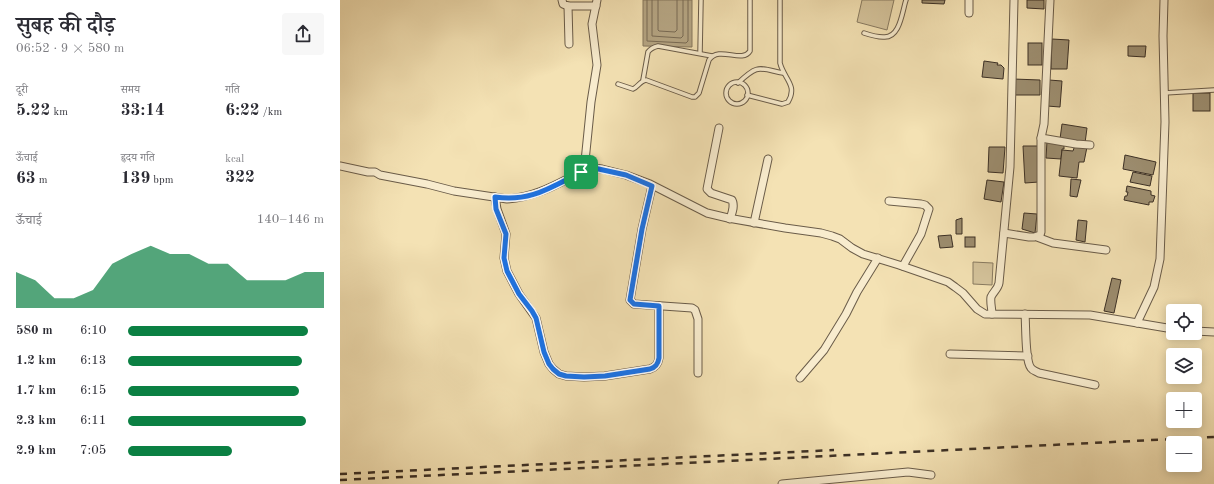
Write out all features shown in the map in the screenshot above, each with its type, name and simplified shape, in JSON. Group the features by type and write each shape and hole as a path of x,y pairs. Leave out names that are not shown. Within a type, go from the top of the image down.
{"street":[{"path":"562,0 564,4 568,6 596,3 592,24 597,65 591,102 584,171"},
{"path":"969,13 970,0"},
{"path":"992,314 990,299 999,283 1010,167 1014,0"},
{"path":"1037,237 1041,232 1041,138 1044,124 1050,0"},
{"path":"1137,323 1154,287 1160,259 1165,122 1162,36 1164,0"},
{"path":"568,6 569,44"},
{"path":"719,128 707,189 711,194 732,200 734,203 730,219"},
{"path":"1041,138 1090,145"},
{"path":"754,224 768,159"},
{"path":"340,166 375,172 380,175 454,191 507,199 516,199 537,194 584,171 594,168 602,169 626,175 707,212 730,219 754,224 821,233 840,239 857,251 948,282 959,290 977,309 985,314 1090,315 1166,328"},
{"path":"652,186 642,229 630,300 634,304 692,308 695,310 698,319 698,373"},
{"path":"495,197 496,209 506,234 504,258 507,271 519,294 536,318 544,352 549,364 559,374 584,377 605,376 655,367 658,364 659,358 659,306"},
{"path":"889,201 926,205 929,209 921,234 903,266"},
{"path":"1004,233 1029,238 1037,237 1053,243 1106,250"},
{"path":"800,378 827,346 878,258"},
{"path":"1025,314 1030,367 1039,373 1095,385"},
{"path":"1202,331 1214,332"},
{"path":"950,354 1028,356"},
{"path":"782,484 908,472 931,475"}],"lane":[{"path":"700,53 701,0"},
{"path":"618,84 633,89 637,87 643,80 648,52 650,49 658,46 712,56 717,54 744,56 749,53 751,48 750,0"},
{"path":"747,95 782,104 788,102 792,93 792,88 788,79 783,73 780,63 780,0"},
{"path":"864,33 883,38 888,37 896,31 906,0"},
{"path":"643,80 648,80 695,97 699,93 709,60 712,56"},
{"path":"738,83 748,73 756,68 783,73"},
{"path":"734,83 738,83 744,85 747,95 744,101 738,104 731,103 726,94 728,87 734,83"},
{"path":"1164,93 1214,90"}],"shaded area":[{"path":"862,0 894,0 887,30 857,22"},
{"path":"973,262 993,263 992,285 973,284"}],"water":[{"path":"643,0 692,0 692,47 643,46"}],"building":[{"path":"922,0 945,0 944,4 922,3"},
{"path":"1027,0 1044,0 1044,9 1027,8"},
{"path":"1052,39 1069,40 1067,69 1051,69"},
{"path":"1028,43 1042,43 1042,65 1028,65"},
{"path":"1128,46 1146,46 1145,57 1128,56"},
{"path":"984,61 998,63 997,65 1001,65 1004,68 1003,79 982,77"},
{"path":"1013,79 1040,80 1040,95 1012,95"},
{"path":"1049,80 1062,81 1060,107 1047,106"},
{"path":"1193,93 1210,93 1210,111 1193,111"},
{"path":"1062,124 1087,128 1085,143 1060,139"},
{"path":"1047,141 1064,142 1064,149 1062,149 1061,159 1046,158"},
{"path":"1075,145 1087,147 1084,162 1079,162 1077,178 1059,176 1062,150 1073,151"},
{"path":"1023,146 1038,146 1039,182 1025,183"},
{"path":"989,147 1005,147 1003,173 988,172"},
{"path":"1125,155 1156,162 1153,175 1123,169"},
{"path":"1133,172 1152,176 1150,186 1130,182"},
{"path":"1071,179 1081,180 1077,197 1070,196"},
{"path":"987,180 1004,182 1001,202 984,199"},
{"path":"1127,186 1151,191 1151,195 1155,196 1153,202 1149,202 1149,205 1124,200 1128,192 1126,192"},
{"path":"1024,213 1037,214 1035,233 1022,229"},
{"path":"962,218 962,234 956,234 956,220"},
{"path":"1078,220 1087,221 1085,242 1076,240"},
{"path":"951,235 953,247 940,248 938,236"},
{"path":"965,237 975,237 975,247 965,247"},
{"path":"1112,278 1121,280 1114,313 1104,311"}],"railway":[{"path":"340,480 1214,437"},
{"path":"340,474 834,450"}],"route":[{"path":"594,168 602,169 626,175 652,186 642,229 630,296 631,302 634,304 659,306 659,358 658,364 650,369 605,376 584,377 559,374 549,364 544,352 536,318 511,281 504,263 506,234 496,209 495,197 516,199 537,194 556,186 581,172 594,168"}]}
